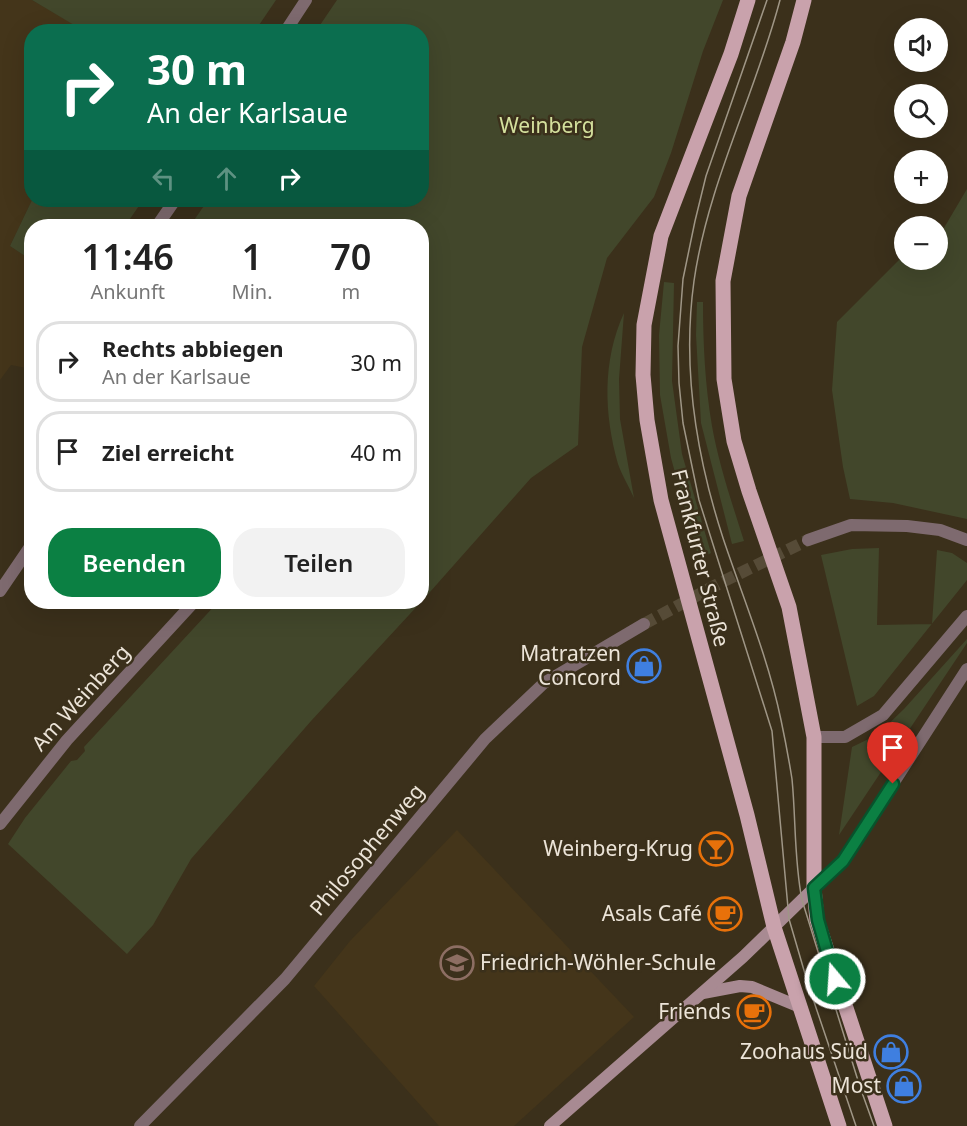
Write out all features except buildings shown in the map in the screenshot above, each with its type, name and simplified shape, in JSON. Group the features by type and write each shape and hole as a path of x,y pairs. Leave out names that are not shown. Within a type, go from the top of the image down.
{"main road":[{"name":"Frankfurter Straße","path":"748,0 661,236 644,325 643,375 647,420 661,500 747,815 774,927 839,1126"},
{"path":"804,0 793,42 739,196 723,281 724,379 734,441 789,607 814,737 814,888 818,920 826,951 885,1126"},
{"path":"550,1126 701,993 814,888"},
{"path":"701,993 740,986 752,987 800,1006"}],"street":[{"path":"290,24 306,0"},
{"path":"808,540 851,525 907,526 940,530 967,540"},
{"path":"0,591 24,556"},
{"name":"Am Weinberg","path":"0,824 67,740 188,609"},
{"path":"814,737 845,737 883,715 967,616"},
{"name":"Philosophenweg","path":"140,1126 285,979 485,739 544,683 644,624"},
{"path":"814,888 843,861 967,669"}],"shaded area":[{"path":"0,0 32,0 73,24 24,24 24,207 29,207 10,246 24,255 24,368 11,365 0,380"},
{"name":"Friedrich-Wöhler-Schule","path":"457,830 634,1017 514,1126 439,1126 314,986 350,941"}],"green space":[{"path":"32,0 276,0 260,24 72,24"},
{"name":"Weinberg","path":"337,0 723,0 703,51 671,153 654,197 607,258 582,347 578,445 531,478 429,593 429,219 195,219 203,207 429,207 429,24 321,24"},
{"path":"967,189 967,519 893,503 850,499 832,390 837,322 894,265 894,270 948,270 948,221"},
{"path":"29,207 138,207 130,219 24,219 24,255 10,246"},
{"path":"664,282 674,283 672,381 682,454 711,553 699,559 671,458 660,395 659,335"},
{"path":"697,302 703,302 705,364 712,426 722,470 744,541 732,544 701,423 696,335"},
{"path":"624,313 619,379 620,419 634,498 618,464 608,407 612,350"},
{"path":"879,548 877,625 932,624 874,696 857,706 821,555 852,549"},
{"path":"937,550 952,553 967,563 967,580 932,624"},
{"path":"212,609 415,609 311,721 191,859 153,925 127,954 8,844 25,818 71,761 77,760 85,751 84,747"},
{"path":"967,639 967,643 839,835 852,747 877,735 904,709"}],"tunnel":[{"path":"644,624 720,583 808,540"}],"tram line":[{"path":"767,0 706,176 695,221 683,279 678,346 679,383 683,423 699,500 772,731 789,919 808,984 856,1126"},
{"path":"780,0 721,174 701,245 691,313 691,378 705,475 723,538 762,651 781,720 792,779 796,855 802,900 874,1126"}],"place":[{"name":"Matratzen Concord","path":"644,666"},
{"name":"Weinberg-Krug","path":"716,849"},
{"name":"Asals Café","path":"725,914"},
{"name":"Friedrich-Wöhler-Schule","path":"457,963"},
{"name":"Friends","path":"754,1012"},
{"name":"Zoohaus Süd","path":"891,1052"},
{"name":"Most","path":"904,1086"}],"route":[{"path":"835,979 818,920 814,888 843,861 893,784"}]}
